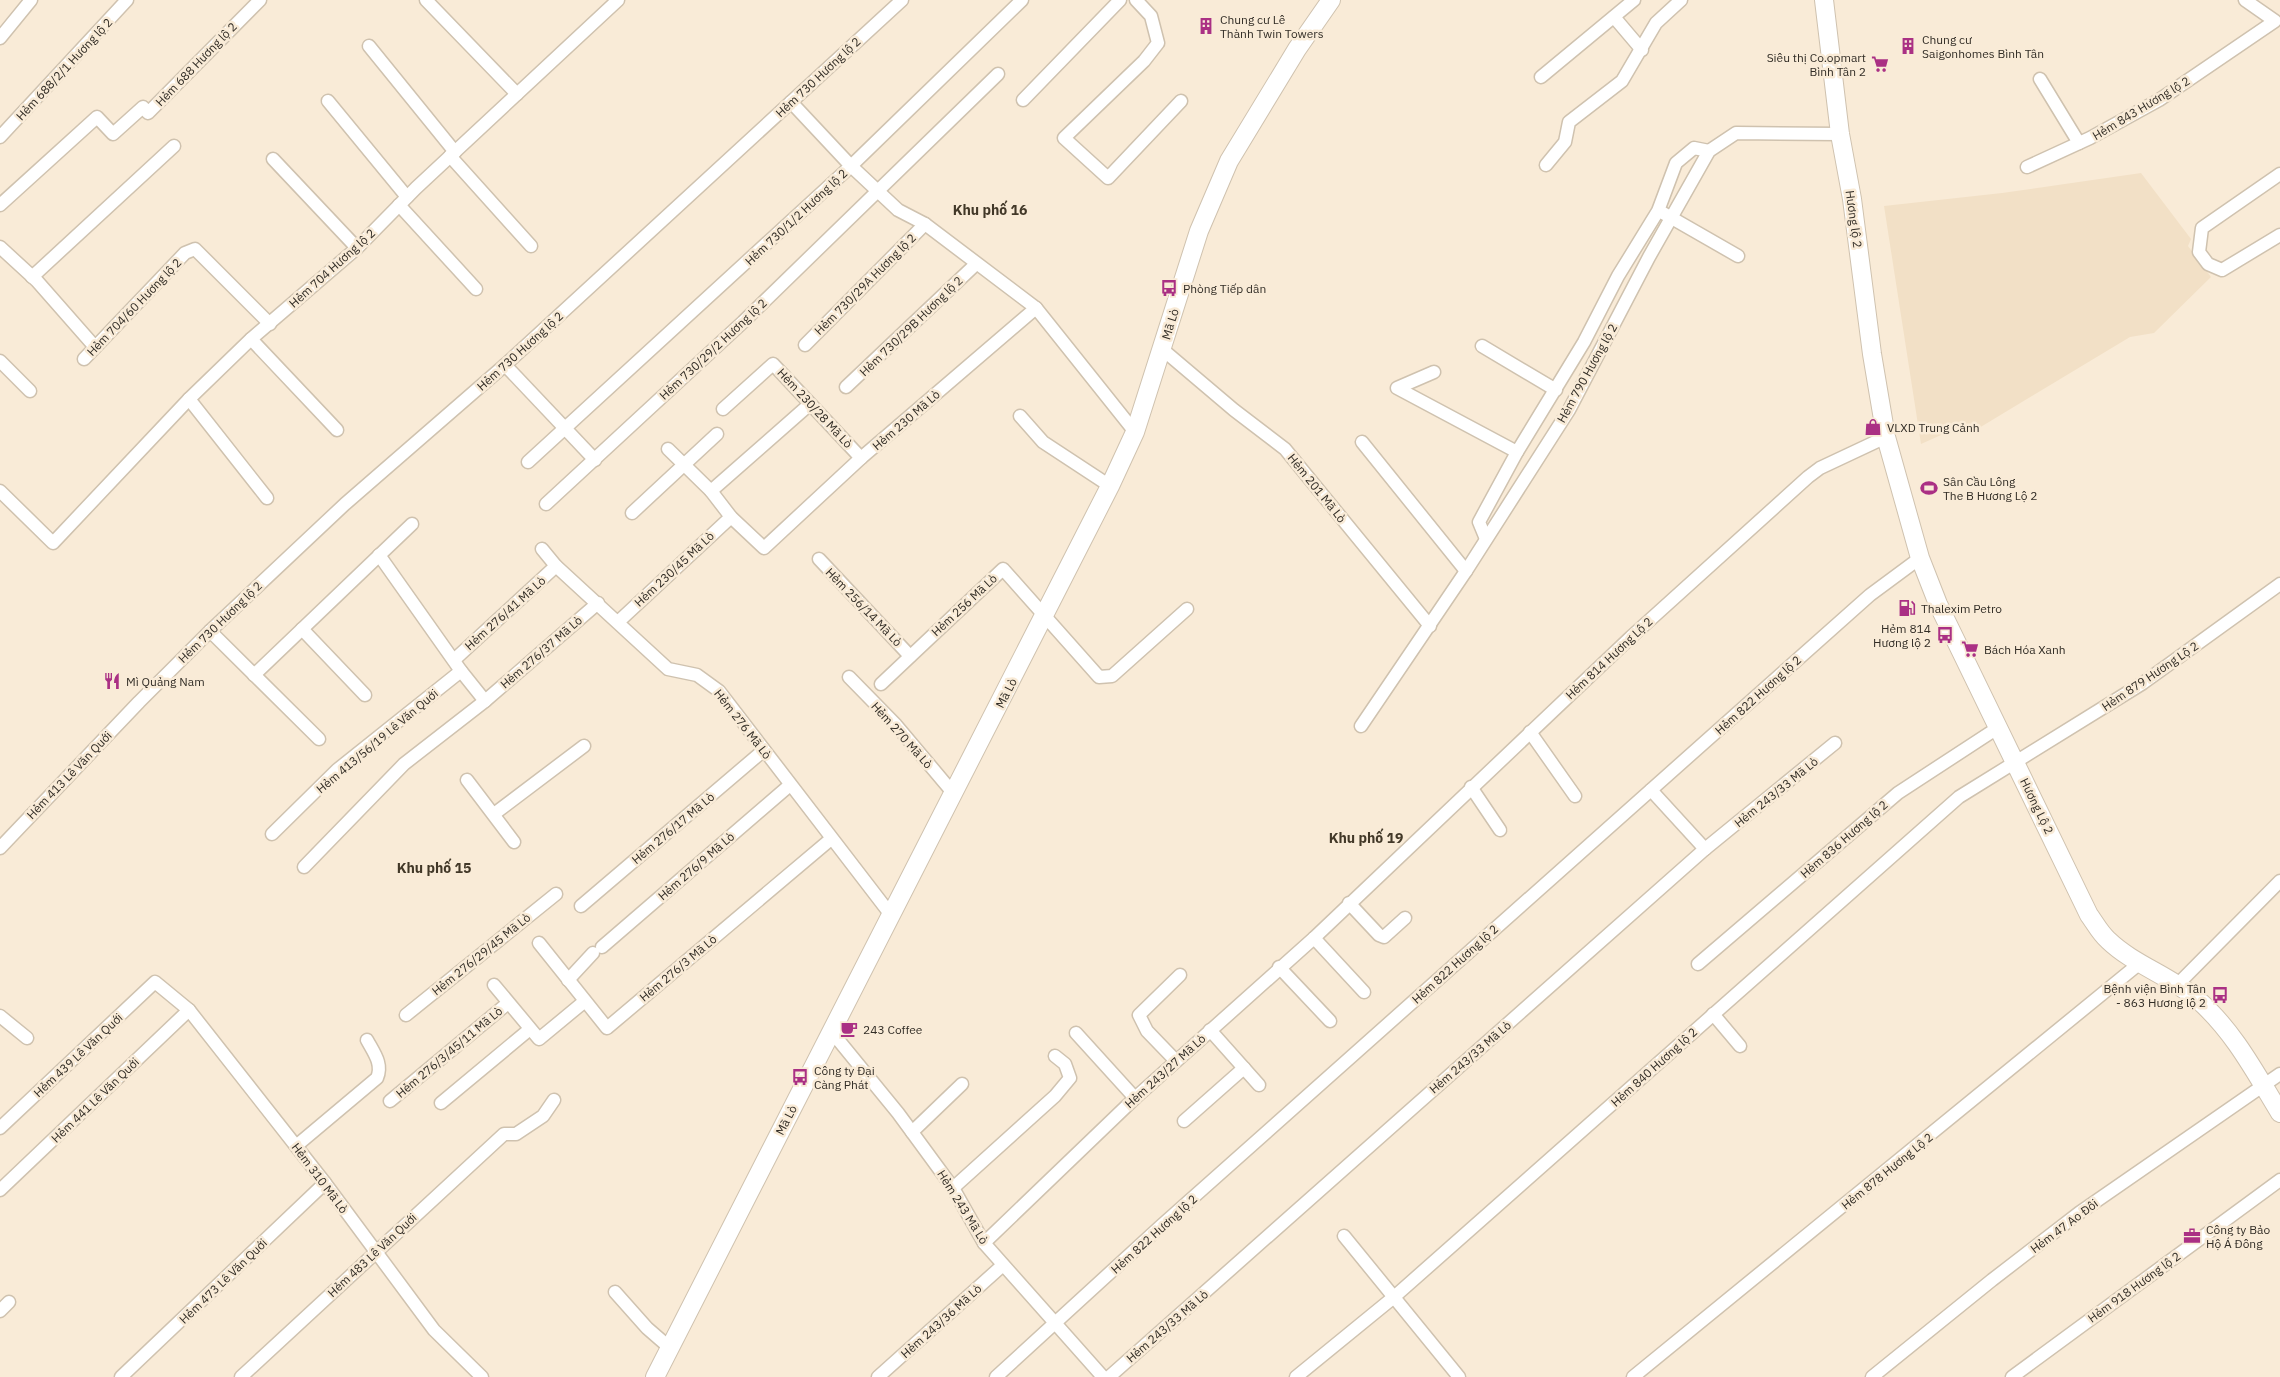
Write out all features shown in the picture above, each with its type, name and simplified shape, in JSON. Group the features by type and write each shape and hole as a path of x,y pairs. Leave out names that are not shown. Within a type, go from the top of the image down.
{"main road":[{"name":"Mã Lò","path":"655,1377 1046,615 1110,486 1135,432 1199,231 1229,161 1297,49 1331,0"},
{"name":"Hương lộ 2","path":"1824,0 1840,134 1852,199 1872,354 1886,437"},
{"name":"Hương Lộ 2","path":"1886,437 1920,558 1953,638 1999,727 2090,915 2106,939 2140,963 2178,984 2220,1021 2280,1113"}],"street":[{"path":"0,38 31,0"},
{"name":"Hẻm 688/2/1 Hương lộ 2","path":"0,137 126,0"},
{"name":"Hẻm 688 Hương lộ 2","path":"0,205 97,117 113,134 143,107 148,113 260,0"},
{"path":"426,0 517,94"},
{"name":"Hẻm 704 Hương lộ 2","path":"0,491 53,543 189,399 251,339 357,248 452,154 618,0"},
{"name":"Hẻm 730 Hương lộ 2","path":"139,702 210,631 345,504 505,365 902,0"},
{"name":"Hẻm 730/1/2 Hương lộ 2","path":"528,462 851,166 1022,0"},
{"path":"1023,100 1120,0"},
{"path":"1136,0 1151,16 1158,43 1144,61 1064,138 1108,178 1181,101"},
{"path":"1541,77 1634,0"},
{"path":"1546,165 1565,142 1569,122 1622,81 1642,50 1656,23 1681,0"},
{"name":"Hẻm 843 Hương lộ 2","path":"2027,167 2079,143 2159,100 2275,21 2245,0"},
{"path":"1614,17 1642,50"},
{"path":"369,46 452,154 531,246"},
{"name":"Hẻm 730/29/2 Hương lộ 2","path":"546,504 743,322 998,74"},
{"path":"2040,78 2079,143"},
{"path":"328,100 403,201 476,289"},
{"path":"791,102 851,166 898,210 925,224 1036,308 1135,432"},
{"name":"Hẻm 790 Hương lộ 2","path":"1361,726 1430,626 1569,410 1708,150 1736,133 1840,134"},
{"path":"32,277 174,146"},
{"path":"1486,539 1479,522 1517,452 1584,342 1618,276 1658,211 1676,162 1694,148 1708,150"},
{"path":"273,159 357,248"},
{"path":"2280,174 2202,228 2198,252 2208,264 2222,270 2245,258 2280,235"},
{"path":"1658,211 1738,256"},
{"name":"Hẻm 730/29A Hương lộ 2","path":"805,345 925,224"},
{"path":"0,247 32,277 95,347"},
{"name":"Hẻm 704/60 Hương lộ 2","path":"84,359 185,253 195,248 270,324"},
{"name":"Hẻm 730/29B Hương lộ 2","path":"846,387 976,264"},
{"name":"Hẻm 230 Mã Lò","path":"668,449 711,492 731,517 764,548 861,458 1036,308"},
{"path":"251,339 337,430"},
{"path":"1482,346 1556,390"},
{"name":"Hẻm 201 Mã Lò","path":"1162,350 1234,410 1285,449 1430,626"},
{"path":"0,361 30,391"},
{"name":"Hẻm 230/28 Mã Lò","path":"723,409 773,364 861,458"},
{"path":"505,365 595,460"},
{"path":"1434,372 1396,388 1517,452"},
{"path":"189,399 267,498"},
{"path":"711,492 810,404"},
{"path":"1020,416 1043,442 1110,486"},
{"path":"632,513 717,434"},
{"name":"Hẻm 814 Hương Lộ 2","path":"1349,903 1530,732 1808,477 1820,468 1886,437"},
{"path":"1362,442 1466,571"},
{"name":"Hẻm 230/45 Mã Lò","path":"618,622 731,517"},
{"path":"254,675 412,524"},
{"name":"Hẻm 276 Mã Lò","path":"542,549 556,566 668,669 697,675 719,691 891,915"},
{"path":"379,555 461,671 485,700"},
{"name":"Hẻm 822 Hương lộ 2","path":"996,1377 1161,1226 1870,595 1920,558"},
{"name":"Hẻm 256/14 Mã Lò","path":"818,559 910,656"},
{"name":"Hẻm 276/41 Mã Lò","path":"454,660 556,566"},
{"name":"Hẻm 256 Mã Lò","path":"881,684 1003,569 1046,615"},
{"name":"Hẻm 879 Hương Lộ 2","path":"2015,760 2058,738 2143,683 2280,584"},
{"name":"Hẻm 276/37 Mã Lò","path":"304,867 404,764 485,700 598,603"},
{"path":"1046,615 1084,662 1099,676 1106,677 1112,676 1187,609"},
{"path":"302,629 366,695"},
{"path":"210,631 319,739"},
{"name":"Hẻm 413/56/19 Lê Văn Quới","path":"272,834 337,770 461,671"},
{"name":"Hẻm 270 Mã Lò","path":"848,677 896,725 954,794"},
{"name":"Hẻm 413 Lê Văn Quới","path":"0,848 139,702"},
{"name":"Hẻm 836 Hương lộ 2","path":"1698,964 1898,793 1999,727"},
{"path":"1530,732 1575,796"},
{"name":"Hẻm 243/33 Mã Lò","path":"1108,1377 1705,849 1835,743"},
{"path":"494,814 584,746"},
{"name":"Hẻm 276/17 Mã Lò","path":"581,906 764,750"},
{"name":"Hẻm 840 Hương lộ 2","path":"1296,1377 1394,1297 1959,797 2015,760"},
{"path":"467,780 514,842"},
{"name":"Hẻm 276/9 Mã Lò","path":"568,980 597,950 790,785"},
{"path":"1471,787 1500,830"},
{"path":"1651,790 1705,849"},
{"name":"Hẻm 276/3 Mã Lò","path":"539,943 607,1028 831,839"},
{"path":"2178,984 2280,881"},
{"name":"Hẻm 276/29/45 Mã Lò","path":"406,1015 556,894"},
{"path":"1349,903 1379,935 1384,937 1405,918"},
{"name":"Hẻm 243/27 Mã Lò","path":"984,1242 1135,1098 1279,967 1314,938 1349,903"},
{"path":"1314,938 1364,992"},
{"name":"Hẻm 878 Hương Lộ 2","path":"1633,1377 2140,963"},
{"path":"1279,967 1330,1021"},
{"path":"1176,1061 1147,1031 1139,1015 1180,976"},
{"name":"Hẻm 310 Mã Lò","path":"155,982 189,1010 296,1146 434,1330 482,1377"},
{"name":"Hẻm 439 Lê Văn Quới","path":"0,1128 155,982"},
{"path":"494,985 538,1039 585,1001"},
{"name":"Hẻm 276/3/45/11 Mã Lò","path":"390,1101 508,1003"},
{"name":"Hẻm 441 Lê Văn Quới","path":"0,1190 189,1010"},
{"path":"1713,1014 1740,1046"},
{"path":"0,1016 27,1038"},
{"path":"441,1103 530,1029"},
{"path":"1210,1030 1258,1085"},
{"name":"Hẻm 243 Mã Lò","path":"831,1031 954,1188 984,1242 1103,1377"},
{"path":"1076,1033 1135,1098"},
{"path":"296,1146 377,1078 380,1070 378,1060 367,1040"},
{"path":"954,1188 1055,1096 1070,1078 1065,1064 1055,1056"},
{"path":"1184,1121 1244,1068"},
{"name":"Hẻm 47 Ao Đôi","path":"1872,1377 1992,1280 2079,1214 2280,1074"},
{"path":"912,1132 962,1084"},
{"name":"Hẻm 483 Lê Văn Quới","path":"241,1377 374,1252 504,1134 516,1134 543,1116 554,1100"},
{"name":"Hẻm 918 Hương lộ 2","path":"2012,1377 2280,1180"},
{"name":"Hẻm 473 Lê Văn Quới","path":"121,1377 324,1183"},
{"path":"1344,1236 1459,1377"},
{"name":"Hẻm 243/36 Mã Lò","path":"878,1377 1003,1265"},
{"path":"615,1292 648,1328 670,1348"}],"shaded area":[{"path":"2141,173 2191,239 2188,246 2211,277 2154,333 2130,337 1979,428 1959,427 1921,444 1884,206 2002,193"}],"place":[{"name":"Chung cư Lê Thành Twin Towers","path":"1206,26"},
{"name":"Chung cư Saigonhomes Bình Tân","path":"1908,46"},
{"name":"Siêu thị Co.opmart Bình Tân 2","path":"1880,64"},
{"name":"Phòng Tiếp dân","path":"1169,288"},
{"name":"VLXD Trung Cảnh","path":"1873,427"},
{"name":"Sân Cầu Lông The B Hương Lộ 2","path":"1929,488"},
{"name":"Thalexim Petro","path":"1907,608"},
{"name":"Hẻm 814 Hương lộ 2","path":"1945,635"},
{"name":"Bách Hóa Xanh","path":"1970,649"},
{"name":"Mì Quảng Nam","path":"112,681"},
{"name":"Bệnh viện Bình Tân - 863 Hương lộ 2","path":"2220,995"},
{"name":"243 Coffee","path":"849,1029"},
{"name":"Công ty Đại Càng Phát","path":"800,1077"},
{"name":"Công ty Bảo Hộ Á Đông","path":"2192,1236"}],"district":[{"name":"Khu phố 16","path":"990,210"},
{"name":"Khu phố 19","path":"1366,838"},
{"name":"Khu phố 15","path":"434,868"}]}
